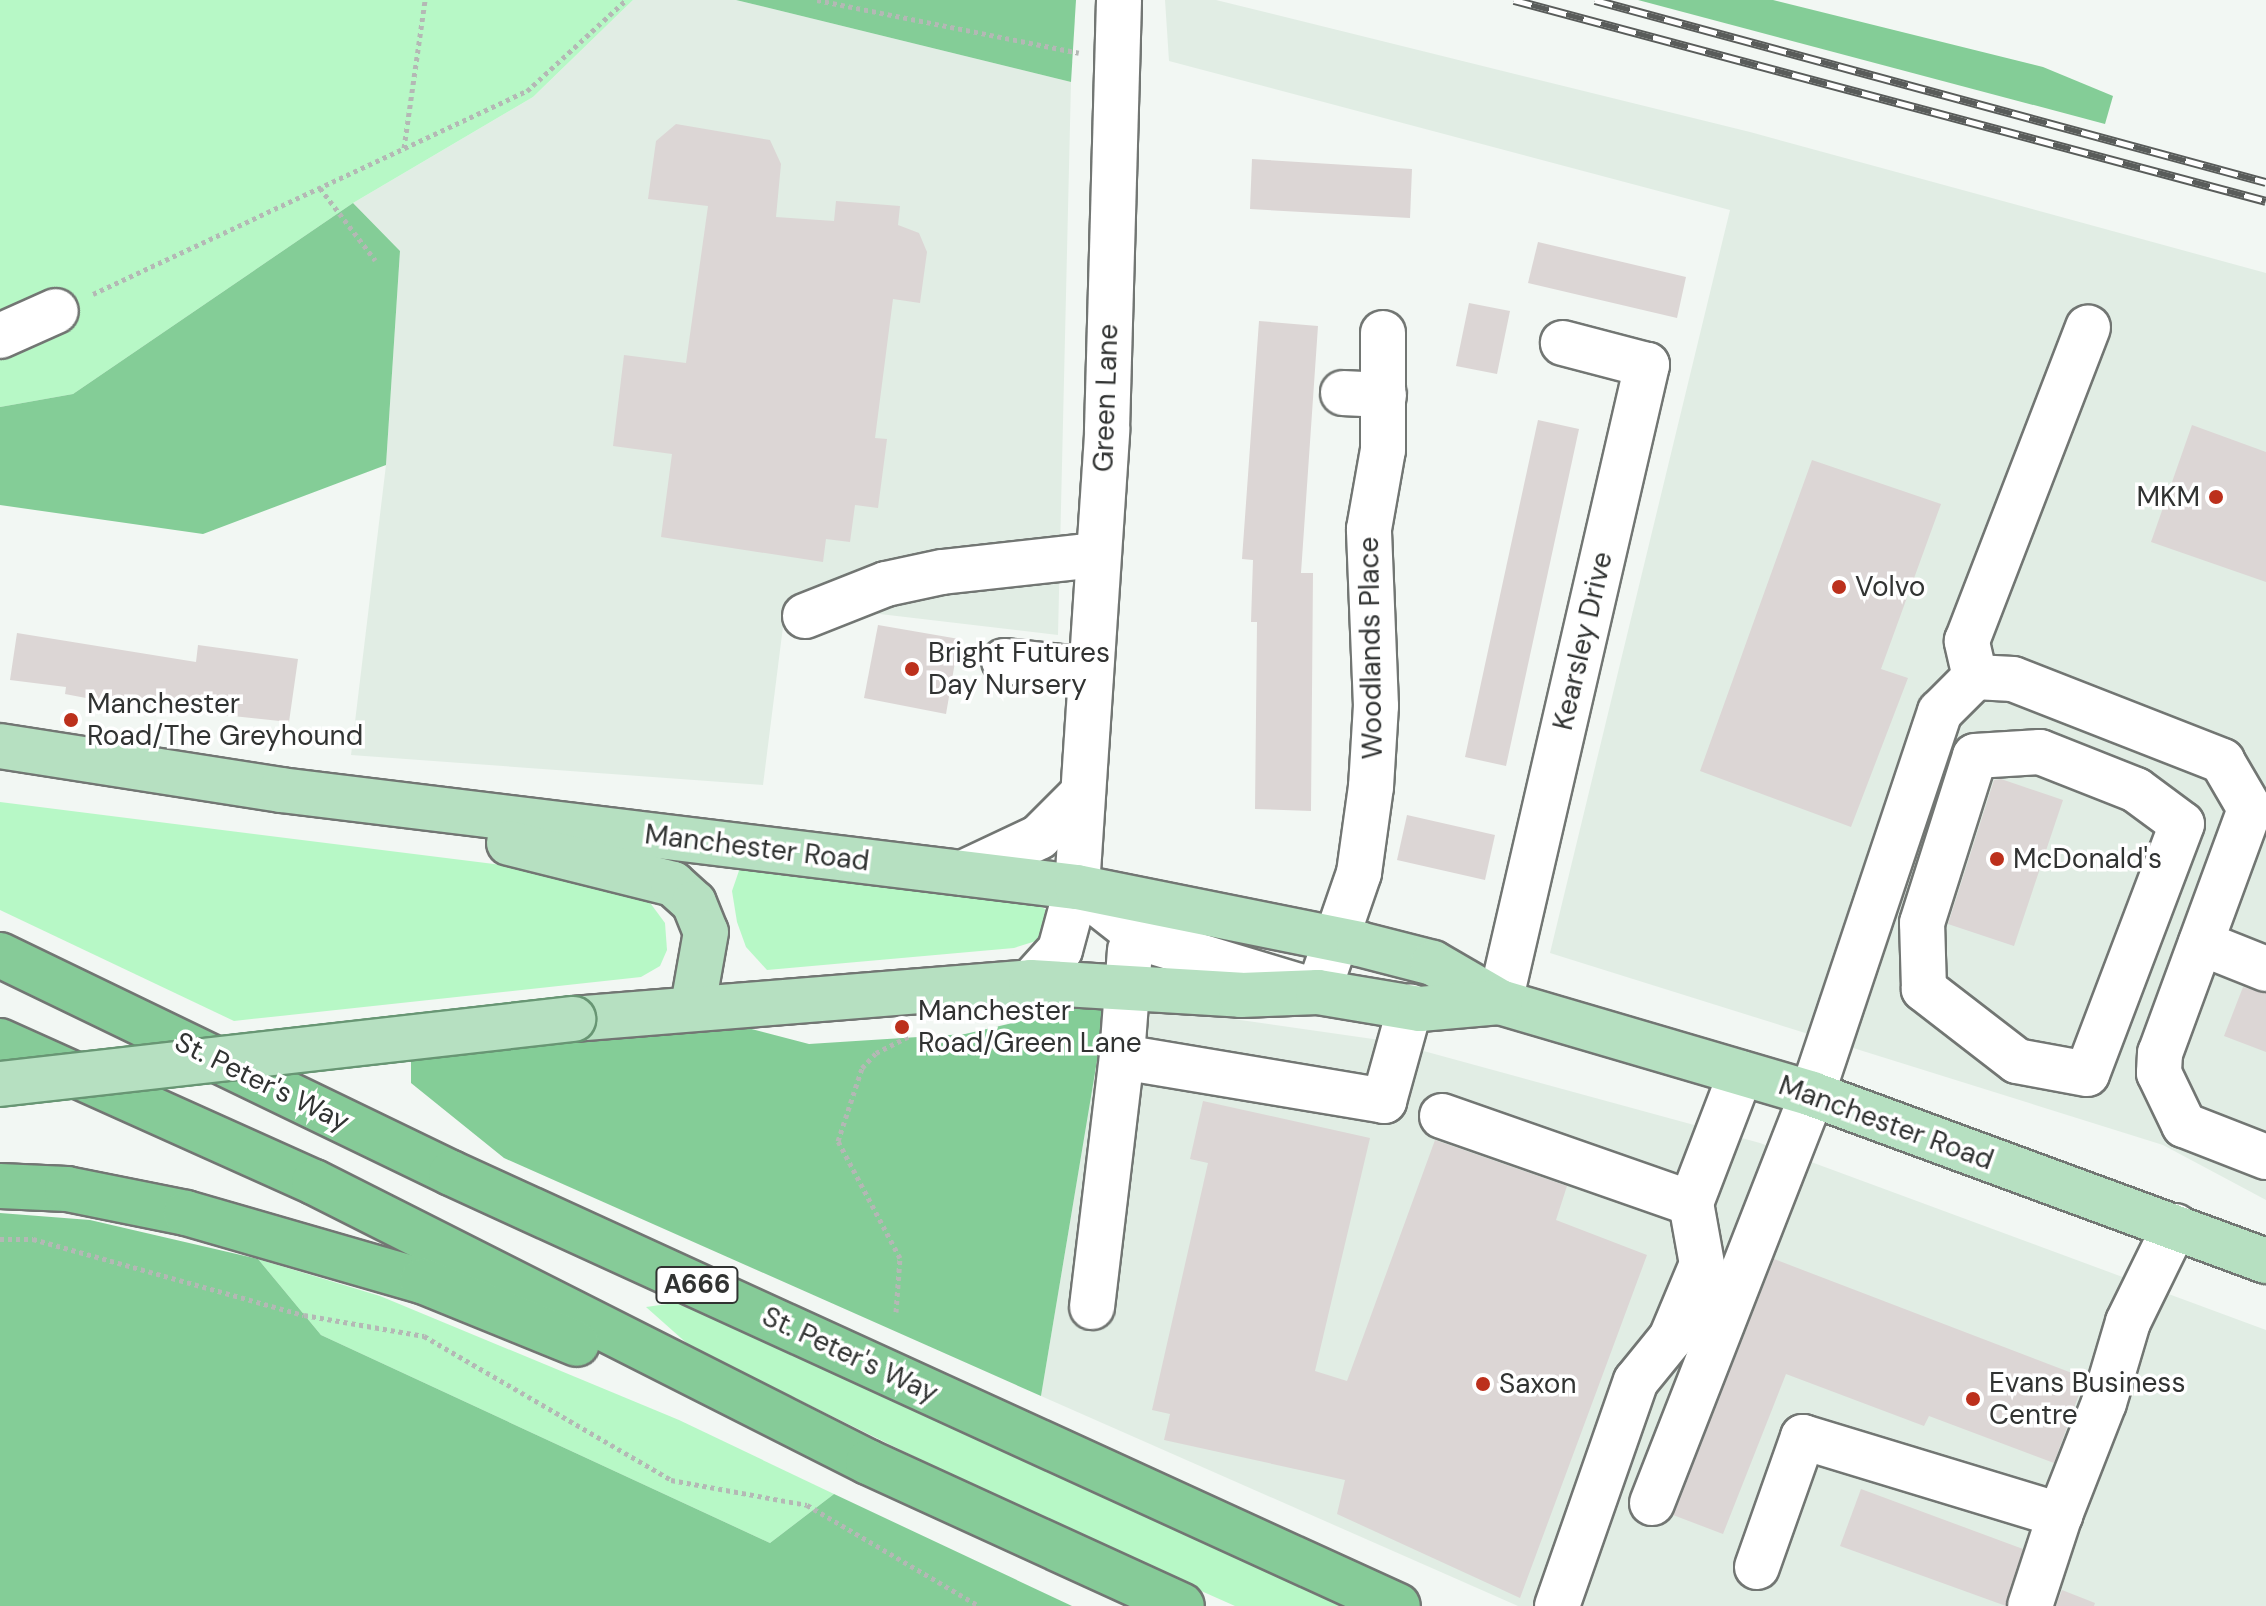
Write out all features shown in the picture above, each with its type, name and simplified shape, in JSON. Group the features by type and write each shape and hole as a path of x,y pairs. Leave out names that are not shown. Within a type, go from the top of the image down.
{"highway":[{"name":"St. Peter's Way","path":"0,955 451,1173 1398,1606"},
{"path":"0,1041 314,1182 868,1462 1182,1606"},
{"path":"0,1186 67,1189 186,1213 422,1281 868,1462"}],"main road":[{"name":"Manchester Road","path":"0,746 281,790 1077,887 1133,915 1336,939 1433,963 1500,1002 1812,1094 2266,1261"},
{"path":"281,790 673,884 694,903 706,932 693,1006"},
{"name":"Manchester Road","path":"0,1084 693,1006 1031,982 1127,988 1318,992 1410,1007 1500,1002"}],"street":[{"name":"Green Lane","path":"1031,982 1060,950 1077,887 1080,796 1107,430 1118,16"},
{"path":"0,336 56,311"},
{"path":"1975,677 1967,641 2088,328"},
{"name":"Woodlands Place","path":"1318,992 1359,873 1371,787 1376,706 1369,529 1383,450 1363,394 1383,333"},
{"name":"Kearsley Drive","path":"1500,1002 1647,365 1563,343"},
{"path":"805,616 886,584 942,572 1097,555"},
{"path":"1004,661 1089,670"},
{"path":"1652,1503 1812,1094 1940,712 1975,677 2013,679 2222,761 2258,811 2201,943 2160,1053 2159,1073 2184,1125 2262,1143"},
{"path":"2132,802 2157,737"},
{"path":"2040,752 2132,802 2182,824 2087,1074 2017,1061 1924,989 1922,923 1975,756 2040,752"},
{"path":"963,873 1039,837 1080,796"},
{"path":"1092,1307 1122,1057 1133,915 1216,965 1318,992"},
{"path":"2201,943 2266,969"},
{"path":"1122,1057 1384,1101 1410,1007"},
{"path":"1557,1606 1636,1381 1671,1338 1702,1264 1691,1203 1741,1073"},
{"path":"1442,1116 1691,1203"},
{"path":"2030,1606 2060,1515 2104,1403 2128,1322 2175,1226"},
{"path":"1757,1567 1803,1437 2060,1515"}],"path":[{"path":"403,149 425,0"},
{"path":"56,311 527,91 626,0"},
{"path":"817,0 1052,49"},
{"path":"320,188 375,260"},
{"path":"896,1312 900,1258 838,1141 862,1068 876,1053 919,1032"},
{"path":"0,1239 33,1239 304,1315 424,1336 671,1480 807,1505 979,1606"}],"shaded area":[{"path":"633,0 736,0 1071,82 1058,635 786,603 763,785 351,755 386,465 400,251 353,203 533,97"},
{"path":"1165,0 1216,0 1750,132 2266,273 2266,1200 2163,1145 1550,953 1730,210 1169,61"},
{"path":"1107,1001 1387,1041 1760,1143 2266,1330 2266,1606 1518,1606 1041,1396"}],"green space":[{"path":"0,0 633,0 533,97 353,203 73,394 0,407"},
{"path":"736,0 1076,0 1071,82"},
{"path":"1638,0 1773,0 2043,67 2113,96 2105,124"},
{"path":"353,203 400,251 386,465 203,534 0,505 0,407 73,394"},
{"path":"0,802 605,878 648,900 665,923 667,950 660,966 641,977 234,1021 0,910"},
{"path":"742,862 1034,902 1051,913 1053,925 1036,941 1014,948 767,970 746,947 737,922 732,891"},
{"path":"1107,1001 1041,1396 504,1158 411,1083 411,1054 736,1025 809,1044 965,1034"},
{"path":"0,1213 90,1220 258,1259 321,1335 770,1543 834,1494 1072,1606 0,1606"},
{"path":"258,1259 380,1296 679,1420 834,1494 770,1543 321,1335"},
{"path":"682,1302 1350,1606 1235,1606 1064,1530 691,1347 646,1307"}],"building":[{"path":"676,124 770,140 781,164 776,217 834,221 836,201 900,206 898,225 919,233 927,252 920,303 893,299 875,438 887,439 878,508 855,505 850,542 826,539 823,562 661,537 672,454 613,446 624,355 686,363 708,206 648,199 656,141"},
{"path":"1252,159 1412,169 1410,218 1250,209"},
{"path":"1538,242 1686,277 1677,318 1528,283"},
{"path":"1469,303 1510,311 1497,374 1456,366"},
{"path":"1259,321 1318,326 1301,573 1313,573 1311,811 1255,809 1257,622 1251,622 1253,560 1242,559"},
{"path":"1538,420 1579,429 1506,766 1465,757"},
{"name":"MKM","path":"2192,425 2266,452 2266,582 2151,542"},
{"name":"Volvo","path":"1812,460 1941,504 1881,669 1908,678 1851,827 1700,771"},
{"name":"Bright Futures Day Nursery","path":"878,625 959,639 946,714 864,698"},
{"path":"17,633 196,662 198,645 298,659 289,722 112,703 65,694 66,687 10,680"},
{"name":"McDonald's","path":"2001,779 2063,800 2014,946 1948,924 1994,780"},
{"path":"1407,815 1495,835 1485,880 1397,860"},
{"path":"2243,987 2266,993 2266,1052 2224,1036"},
{"path":"1203,1101 1370,1138 1315,1371 1347,1381 1435,1140 1567,1186 1556,1220 1647,1255 1520,1598 1337,1514 1345,1480 1164,1440 1170,1414 1152,1410 1208,1163 1190,1159"},
{"name":"Evans Business Centre","path":"1774,1259 2085,1378 2054,1463 1929,1416 1924,1426 1786,1374 1723,1534 1673,1515"},
{"path":"1861,1489 2023,1549 2006,1606 1840,1546"},
{"path":"2062,1590 2095,1603 2094,1606 2056,1606"}],"railway":[{"path":"1514,0 2266,201"},
{"path":"1595,0 2266,182"}],"place":[{"name":"MKM","path":"2216,497"},
{"name":"Volvo","path":"1839,587"},
{"name":"Bright Futures Day Nursery","path":"912,669"},
{"name":"Manchester Road/The Greyhound","path":"71,720"},
{"name":"McDonald's","path":"1997,859"},
{"name":"Manchester Road/Green Lane","path":"902,1027"},
{"name":"Saxon","path":"1483,1384"},
{"name":"Evans Business Centre","path":"1973,1399"}]}
